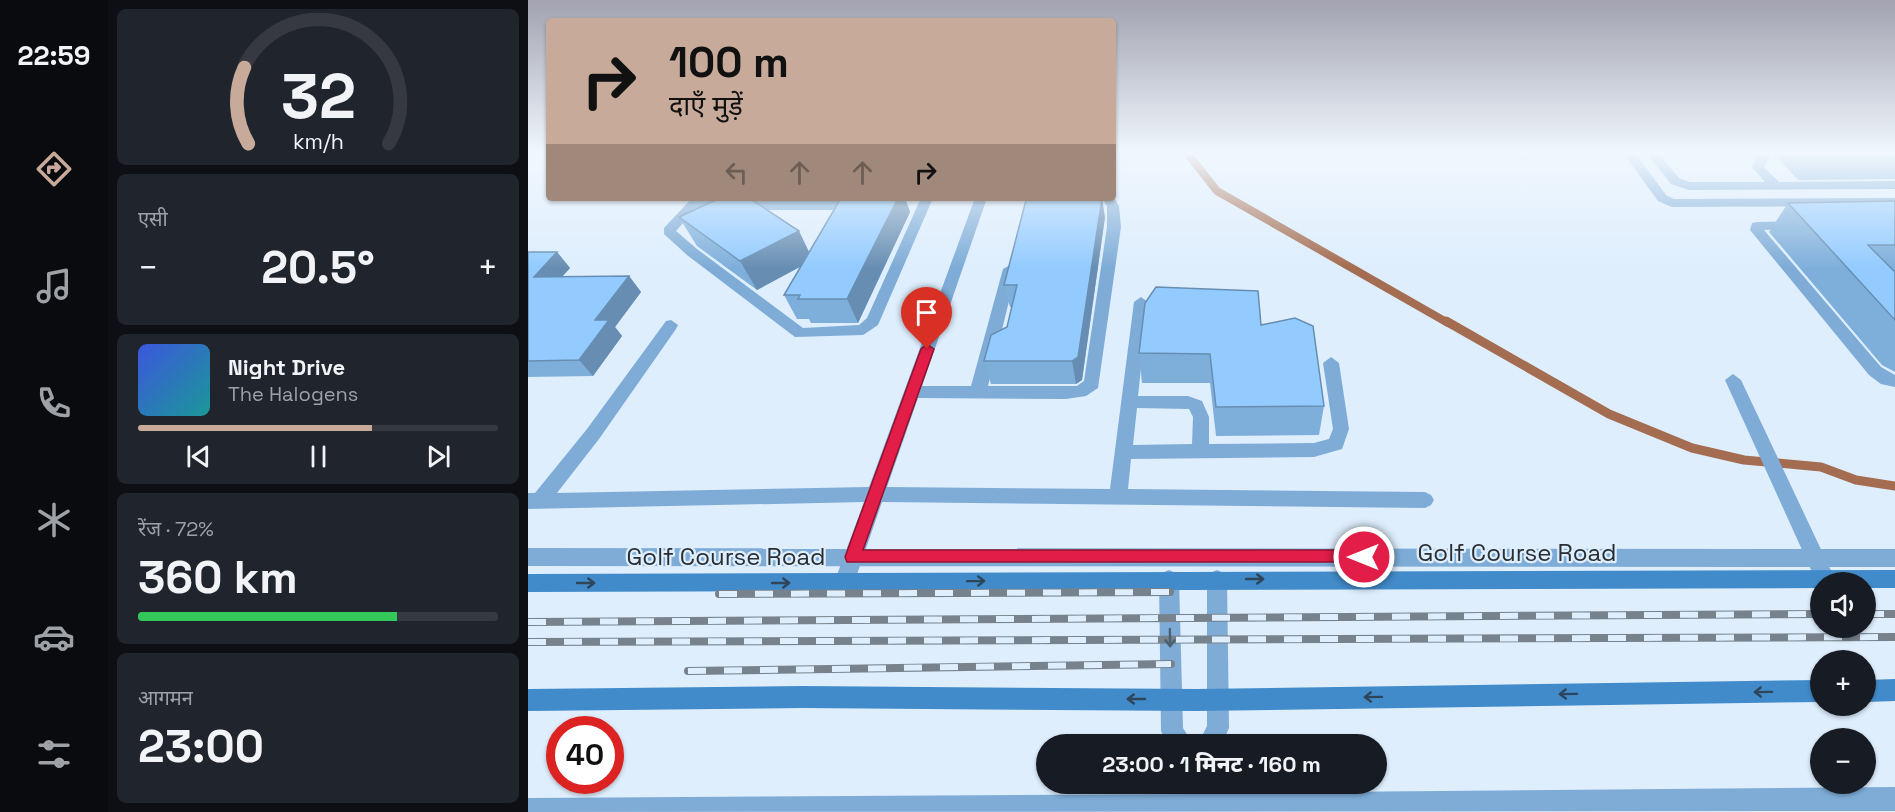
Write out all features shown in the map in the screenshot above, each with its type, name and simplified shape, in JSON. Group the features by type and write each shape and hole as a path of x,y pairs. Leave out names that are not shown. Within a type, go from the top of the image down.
{"main road":[{"name":"Golf Course Road","path":"528,583 844,583 1169,579 1810,579"},
{"name":"Golf Course Road","path":"1876,579 1895,579"},
{"path":"1876,691 1895,690"},
{"path":"528,699 802,697 1219,699 1810,691"}],"street":[{"path":"1658,192 1662,198 1672,203 1895,202"},
{"path":"696,201 669,231 692,252 800,333 863,330 873,321 926,201"},
{"path":"844,583 980,201"},
{"path":"912,392 1066,393 1080,392 1092,384 1114,227 1113,206 1110,201"},
{"path":"1814,202 1826,214"},
{"path":"1812,224 1757,226 1757,230 1875,371 1887,380 1895,381"},
{"path":"978,392 1014,255"},
{"path":"1118,496 1141,302"},
{"path":"534,502 593,434 671,325"},
{"path":"1123,452 1314,450 1336,444 1341,429 1331,363"},
{"path":"1733,380 1821,572"},
{"path":"1129,402 1188,402 1196,405 1201,417 1200,451"},
{"path":"534,502 875,494 1425,500"},
{"path":"528,557 1895,558"},
{"path":"1169,579 1172,731 1174,734"},
{"path":"1215,734 1218,728 1219,699 1217,579"},
{"path":"528,810 794,811 1199,800 1895,799"}],"building":[{"path":"714,201 754,201 799,231 740,261 679,217"},
{"path":"839,201 896,201 847,299 798,299 800,295 784,295"},
{"path":"1026,201 1102,201 1078,357 1072,361 984,361 991,335 1007,327 1017,285 1004,285"},
{"path":"1895,201 1895,245 1868,245 1895,272 1895,320 1788,203"},
{"path":"528,252 557,252 534,277 629,276 595,320 609,320 579,360 528,361"},
{"path":"1156,287 1258,291 1261,325 1295,318 1313,326 1324,406 1216,407 1210,354 1139,353 1145,303"}],"waterway":[{"path":"1219,192 1448,323"},
{"path":"1446,321 1609,414 1692,448 1744,460 1821,467 1856,480 1895,486"}],"railway":[{"path":"719,594 1170,592"},
{"path":"528,622 1810,614"},
{"path":"1876,614 1895,614"},
{"path":"528,642 1895,637"},
{"path":"688,671 1171,664"}],"route":[{"path":"927,349 853,557 1364,557"}]}
